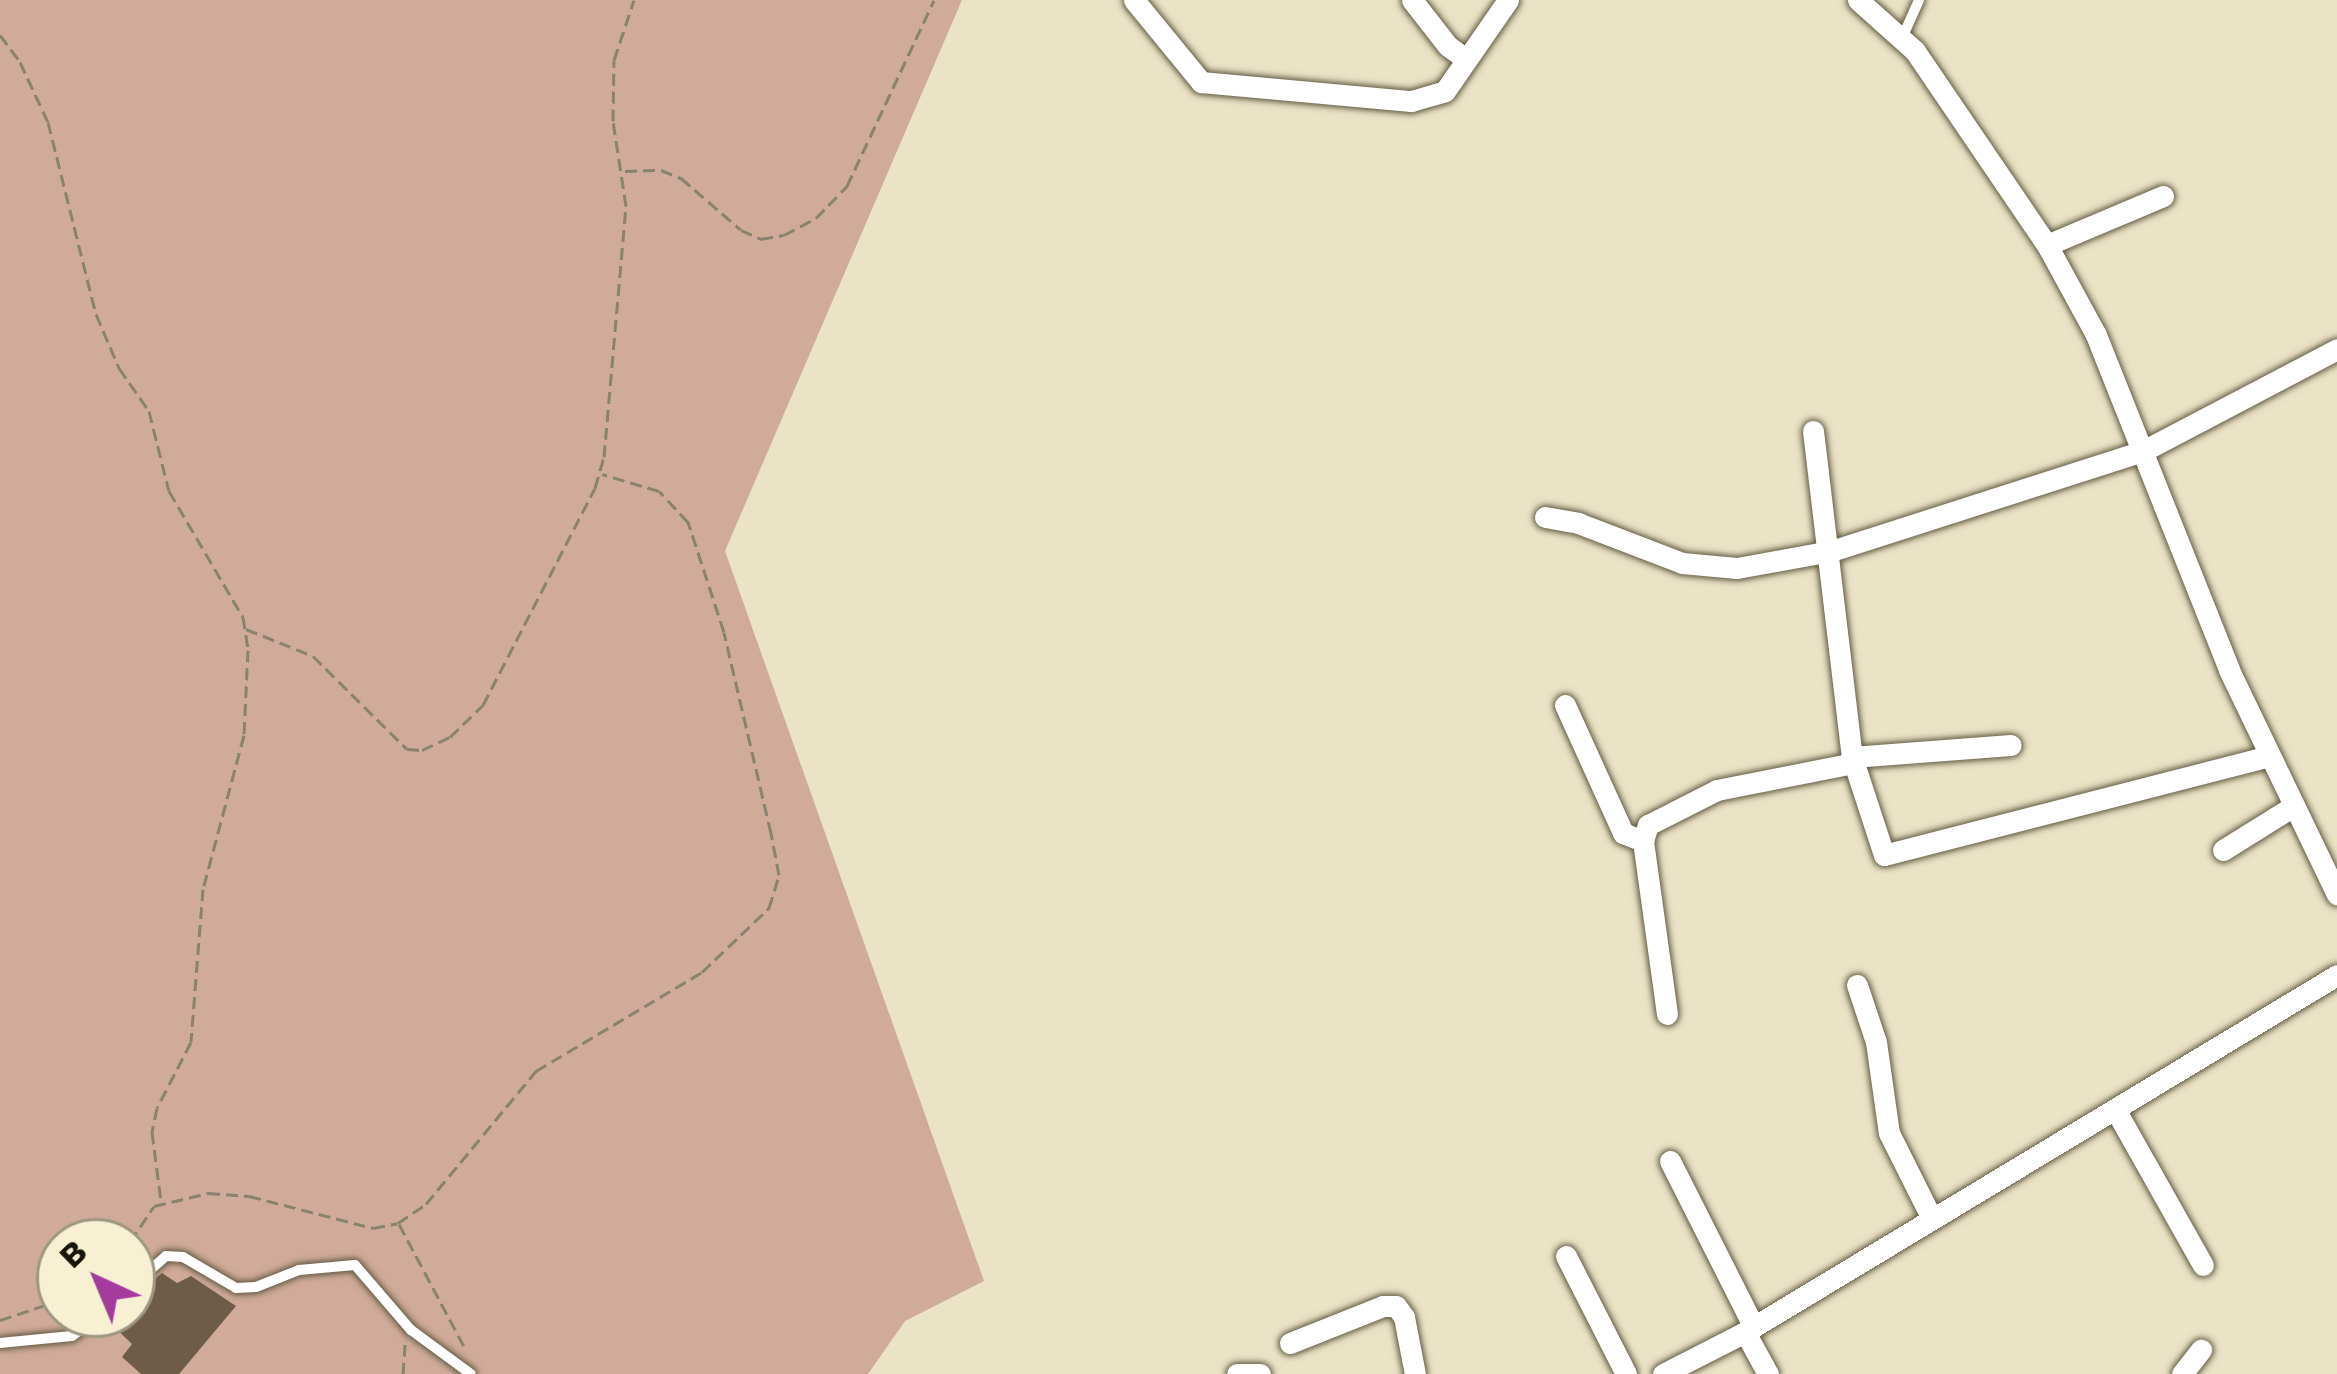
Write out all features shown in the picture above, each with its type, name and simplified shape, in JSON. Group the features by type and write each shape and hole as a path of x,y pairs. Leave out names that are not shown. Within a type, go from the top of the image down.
{"street":[{"path":"1134,0 1189,70 1216,87 1411,101 1445,91 1508,0"},
{"path":"1412,0 1448,46 1466,59"},
{"path":"1858,0 1903,36 2047,244 2096,335 2146,450 2229,670 2337,894"},
{"path":"2047,244 2163,196"},
{"path":"1545,517 1578,523 1682,563 1737,568 1831,551 2146,450 2337,349"},
{"path":"1813,431 1831,551 1852,760 1879,848 1892,856 2270,756"},
{"path":"1565,705 1623,833 1642,841"},
{"path":"1667,1014 1642,841 1660,815 1717,790 1852,760 2012,745"},
{"path":"2223,850 2292,807"},
{"path":"1663,1374 1750,1329 2337,975"},
{"path":"1857,985 1876,1042 1889,1133 1932,1220"},
{"path":"2115,1109 2203,1265"},
{"path":"1670,1161 1768,1374"},
{"path":"1566,1256 1626,1374"},
{"path":"1290,1343 1383,1306 1396,1306 1404,1316 1415,1374"},
{"path":"2182,1374 2201,1350"},
{"path":"1237,1374 1260,1374"}],"lane":[{"path":"1903,36 1919,0"},
{"path":"156,1265 166,1256 183,1257 236,1288 256,1287 299,1270 355,1264 411,1330 472,1368"},
{"path":"0,1343 51,1338"}],"path":[{"path":"245,629 314,656 407,749 422,750 450,736 483,705 542,597 604,457 626,206 613,121 614,60 634,0"},
{"path":"623,172 661,170 681,178 741,230 761,239 784,236 817,218 848,186 934,0"},
{"path":"0,35 20,62 48,122 96,314 119,368 149,412 169,490 216,563 245,629 244,735 203,889 191,1042 157,1108 152,1132 161,1203"},
{"path":"149,1218 161,1203 208,1193 249,1196 373,1228 398,1223 426,1204 536,1071 620,1025 740,941 769,908 779,875 724,632 688,522 659,491 602,473"},
{"path":"398,1223 472,1368"},
{"path":"0,1319 36,1308"},
{"path":"403,1374 400,1354 411,1330"}],"shaded area":[{"path":"0,0 962,0 725,551 984,1281 905,1321 868,1374 0,1374"}],"building":[{"path":"162,1273 177,1283 191,1276 236,1306 179,1374 141,1374 122,1357 132,1344 126,1338 156,1338 156,1278"}]}
